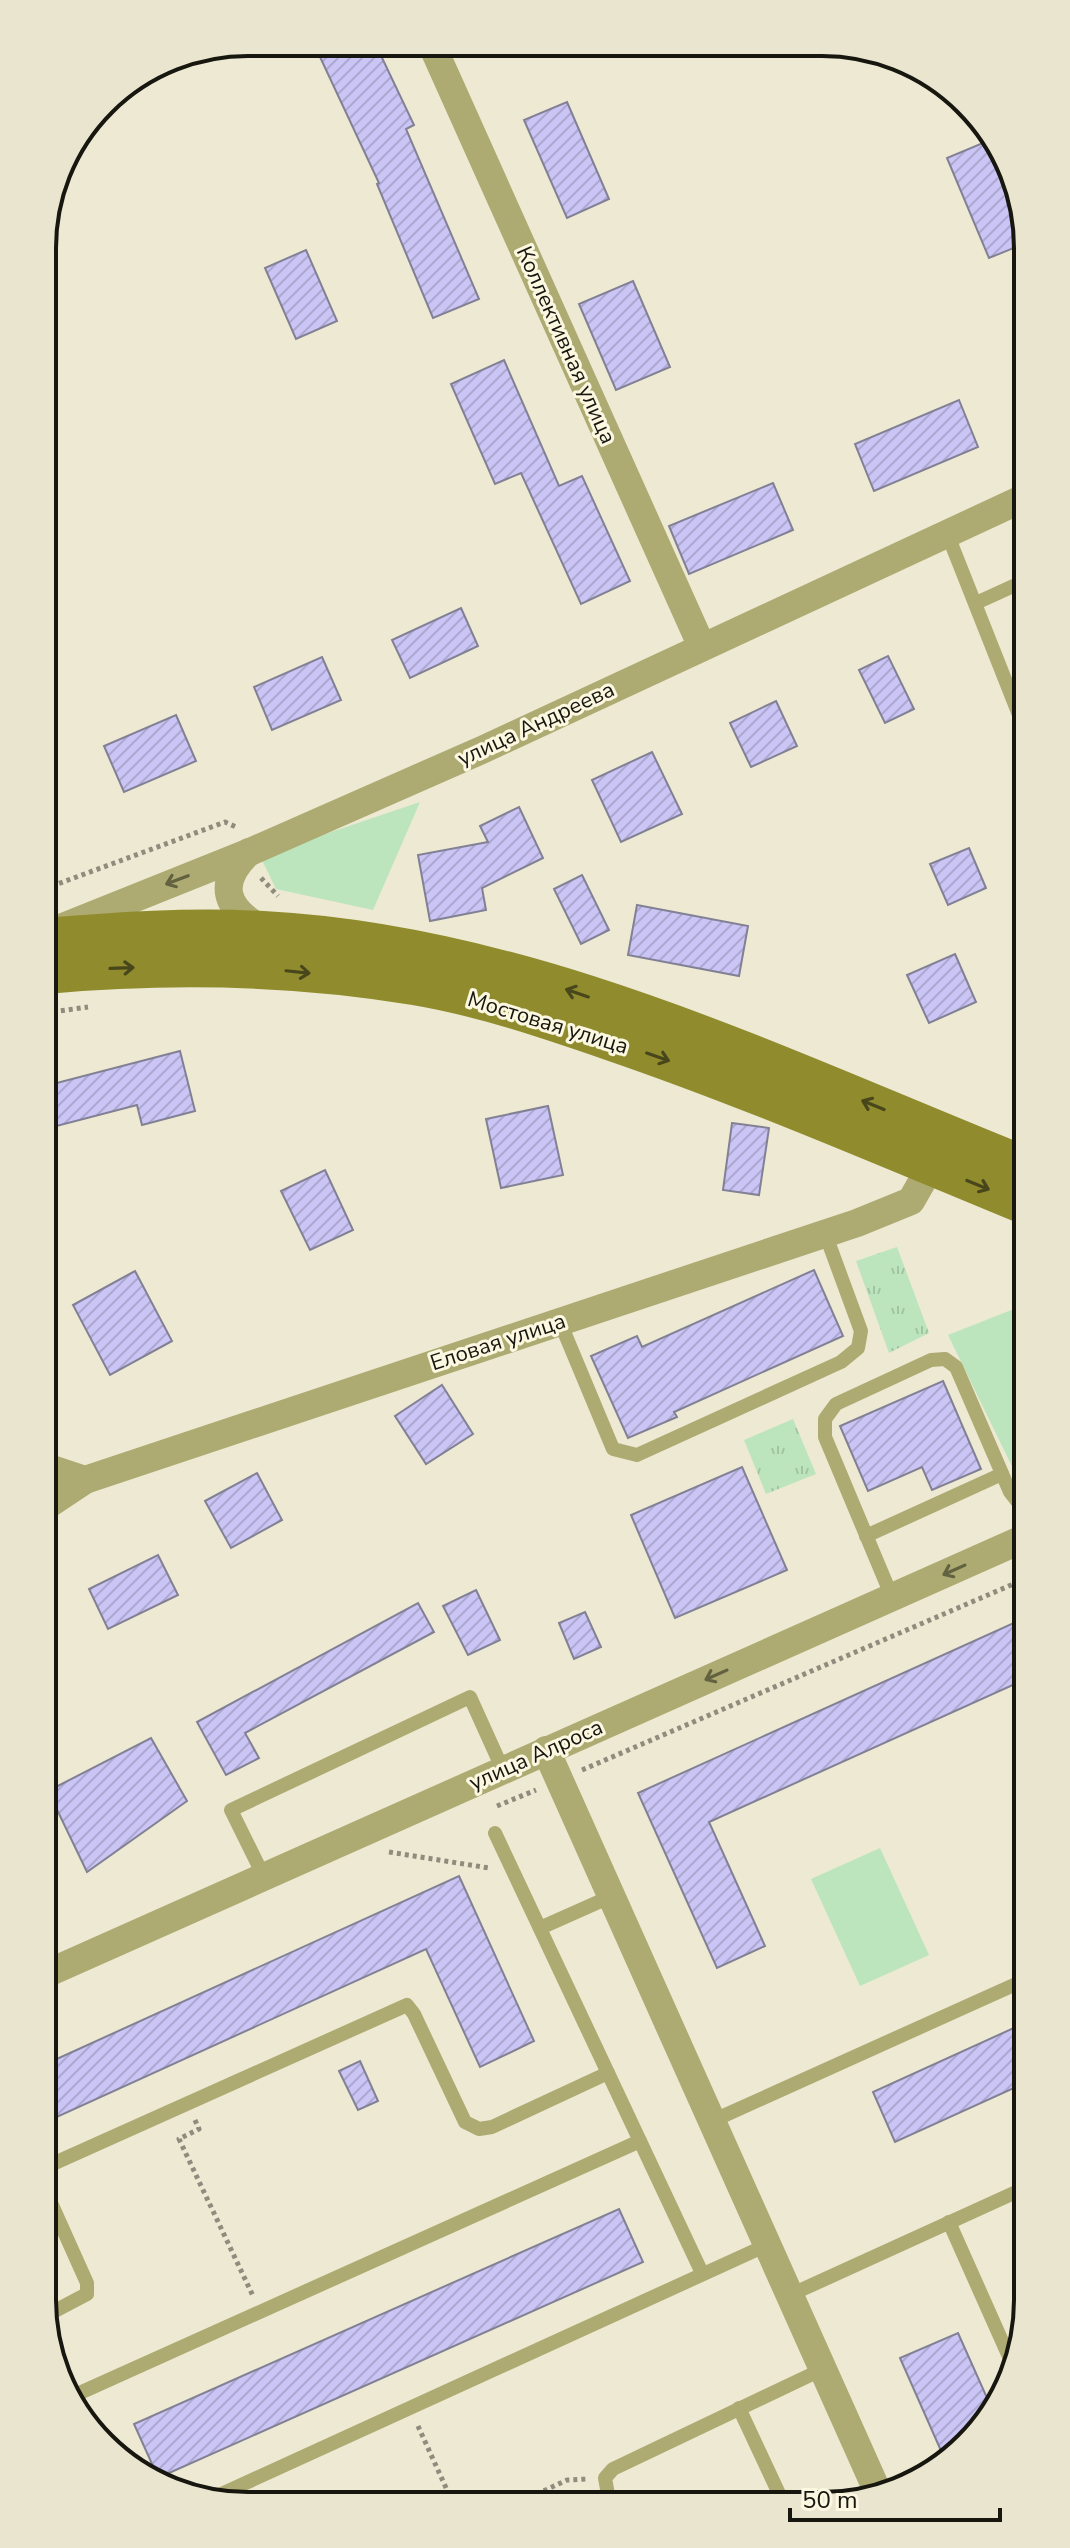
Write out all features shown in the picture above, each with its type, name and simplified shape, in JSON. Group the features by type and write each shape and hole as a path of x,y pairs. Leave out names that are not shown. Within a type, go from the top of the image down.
{"main road":[{"name":"Мостовая улица","path":"56,936 154,928 265,931 421,952 540,980 690,1031 1014,1162"},
{"name":"Мостовая улица","path":"56,973 117,968 280,970 415,985 527,1012 680,1065 1014,1200"}],"street":[{"name":"Коллективная улица","path":"437,56 702,647"},
{"name":"улица Андреева","path":"56,932 250,852 1014,503"},
{"path":"250,852 232,871 228,886 232,906 242,919 265,931"},
{"name":"Еловая улица","path":"56,1499 85,1480 825,1233 911,1201 931,1166"},
{"path":"56,1470 85,1480"},
{"name":"улица Алроса","path":"56,1969 1014,1543"},
{"path":"546,1750 874,2484"}],"lane":[{"path":"947,533 1014,702"},
{"path":"976,603 1014,586"},
{"path":"560,1322 613,1449 637,1455 845,1360 858,1348 861,1331 825,1233"},
{"path":"892,1597 825,1437 825,1419 836,1404 931,1360 945,1359 956,1367 1014,1497"},
{"path":"866,1536 1002,1474"},
{"path":"264,1877 231,1810 470,1697 503,1770"},
{"path":"495,1833 702,2273"},
{"path":"540,1928 612,1896"},
{"path":"712,2121 1014,1985"},
{"path":"56,2162 407,2005 465,2122 479,2129 492,2127 608,2073"},
{"path":"80,2393 640,2141"},
{"path":"790,2295 1014,2193"},
{"path":"56,2214 87,2283 87,2294 57,2310"},
{"path":"949,2222 1007,2351"},
{"path":"229,2491 767,2245"},
{"path":"608,2492 605,2478 613,2469 823,2369"},
{"path":"739,2408 778,2492"}],"path":[{"path":"389,1852 513,1872"},
{"path":"187,2102 199,2129 179,2139 261,2311"},
{"path":"409,2408 448,2492"},
{"path":"541,2492 567,2480 605,2478"}],"green space":[{"path":"420,802 373,910 276,889 260,856"},
{"path":"897,1247 929,1333 889,1353 856,1261"},
{"path":"1014,1309 1014,1470 948,1335"},
{"path":"793,1419 816,1474 766,1494 744,1440"},
{"path":"880,1848 929,1955 860,1986 811,1879"}],"building":[{"path":"320,56 381,56 414,125 406,129 479,299 433,318 379,183"},
{"path":"567,102 609,199 567,218 524,120"},
{"path":"983,143 1004,186 1014,248 989,258 947,158"},
{"path":"306,250 337,321 296,339 265,268"},
{"path":"633,281 670,367 616,390 579,304"},
{"path":"504,360 559,486 582,476 630,581 581,604 521,473 495,484 451,384"},
{"path":"959,400 978,447 874,491 855,444"},
{"path":"773,483 793,530 689,574 669,526"},
{"path":"461,608 478,646 410,678 392,640"},
{"path":"888,656 914,709 885,723 859,670"},
{"path":"322,657 341,700 272,730 254,687"},
{"path":"776,701 797,746 751,767 730,723"},
{"path":"176,715 196,761 124,792 104,746"},
{"path":"652,752 682,814 621,842 592,780"},
{"path":"519,807 543,858 482,888 486,910 430,921 418,855 488,842 480,826"},
{"path":"969,848 986,888 948,905 930,864"},
{"path":"582,875 609,930 581,944 554,889"},
{"path":"637,905 748,926 739,976 628,955"},
{"path":"955,954 976,1002 929,1023 907,975"},
{"path":"180,1051 195,1111 142,1125 137,1105 56,1126 56,1083"},
{"path":"548,1106 563,1175 501,1188 486,1119"},
{"path":"732,1123 769,1128 759,1195 723,1190"},
{"path":"325,1170 353,1230 310,1250 281,1191"},
{"path":"814,1270 843,1336 674,1412 677,1417 628,1438 591,1356 637,1336 642,1347"},
{"path":"135,1271 172,1341 110,1375 73,1305"},
{"path":"943,1381 981,1469 932,1490 922,1467 868,1491 840,1426"},
{"path":"442,1385 473,1434 426,1464 395,1416"},
{"path":"742,1467 787,1570 675,1618 631,1515"},
{"path":"257,1473 282,1520 231,1548 205,1501"},
{"path":"158,1555 178,1595 108,1629 89,1589"},
{"path":"476,1590 500,1640 468,1655 443,1606"},
{"path":"418,1603 434,1632 245,1733 259,1758 226,1775 197,1722"},
{"path":"585,1612 601,1647 574,1659 559,1623"},
{"path":"1014,1623 1014,1684 709,1822 765,1946 717,1968 638,1793"},
{"path":"151,1738 187,1801 87,1872 56,1808 56,1787"},
{"path":"459,1876 534,2041 480,2067 426,1949 56,2117 56,2059"},
{"path":"1014,2028 1014,2088 895,2142 873,2092"},
{"path":"360,2061 378,2101 358,2110 339,2071"},
{"path":"619,2209 643,2262 167,2474 153,2467 134,2424"},
{"path":"958,2333 987,2398 958,2436 941,2450 900,2358"}]}
